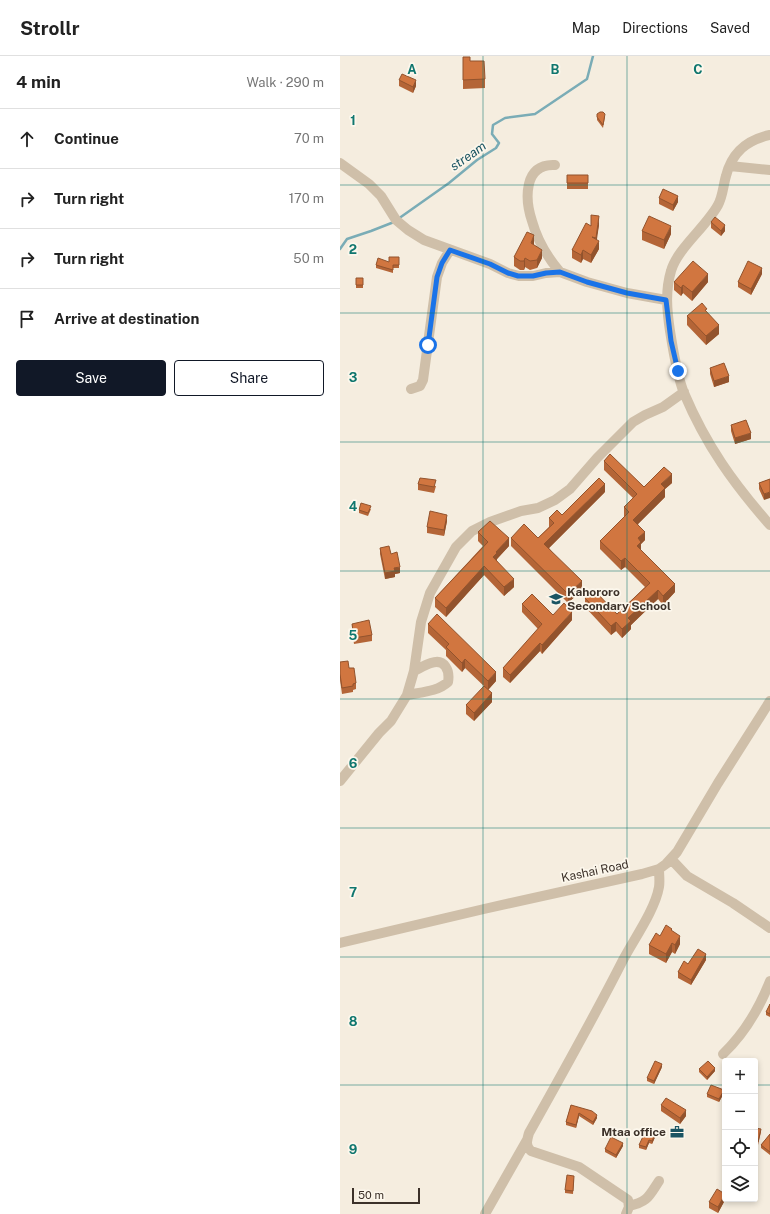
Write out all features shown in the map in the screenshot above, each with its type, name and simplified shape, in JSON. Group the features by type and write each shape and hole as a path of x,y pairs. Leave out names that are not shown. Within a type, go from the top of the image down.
{"street":[{"path":"770,135 744,145 737,152 726,174 721,200 713,214 674,261 667,286 666,300 671,341 684,392 707,441 731,478 746,498 770,525"},
{"path":"340,163 369,184 381,196 396,220 424,240 518,276 533,276 560,272 587,282 627,293 666,300"},
{"path":"555,165 541,167 535,170 531,176 528,206 536,232 552,262 560,272"},
{"path":"730,166 770,170"},
{"path":"411,389 420,386 423,380 437,277 442,263 450,250"},
{"path":"340,781 390,721 407,694 414,671 421,622 430,593 456,547 472,531 490,522 521,511 538,508 555,500 570,489 602,453 633,422 645,414 663,408 684,392"},
{"path":"407,694 435,690 448,682 448,670 446,665 439,662 432,662 414,671"},
{"name":"Kashai Road","path":"340,943 659,869 677,852 718,783 770,701"},
{"path":"671,859 687,876 734,903 770,928"},
{"path":"485,1214 527,1140 529,1133 578,1046 646,918 657,896 659,886 659,869"},
{"path":"723,1054 740,1036 754,1016 770,981"},
{"path":"527,1140 527,1146 531,1151 579,1167 628,1200 628,1210 646,1200 659,1181"}],"building":[{"path":"463,57 470,57 470,61 484,61 485,79 463,80"},
{"path":"402,74 416,80 413,87 399,80"},
{"path":"600,112 605,114 603,125 597,117 597,114"},
{"path":"567,175 588,175 588,183 567,183"},
{"path":"663,189 678,196 673,205 659,198"},
{"path":"591,215 599,216 596,238 592,237 599,241 591,255 583,250 581,255 572,250 586,223 591,226"},
{"path":"649,216 671,226 664,240 642,231"},
{"path":"715,217 725,225 721,231 711,222"},
{"path":"527,232 534,235 531,243 542,250 537,260 530,261 525,258 524,261 520,261 514,257"},
{"path":"389,257 399,257 399,265 393,265 393,270 376,265 378,258 389,262"},
{"path":"693,261 708,274 692,292 683,285 681,288 674,282"},
{"path":"748,261 762,268 751,289 738,282"},
{"path":"356,278 363,278 363,285 356,285"},
{"path":"702,303 707,309 705,310 719,325 706,336 687,316"},
{"path":"724,363 729,376 714,381 710,368"},
{"path":"746,420 751,433 735,438 731,425"},
{"path":"610,454 644,487 664,467 672,474 661,484 665,488 633,520 645,532 638,538 641,542 637,546 675,584 663,596 658,590 628,618 631,621 622,629 616,622 611,626 585,598 594,590 617,614 650,583 625,558 621,561 600,541 629,512 624,507 637,494 604,461"},
{"path":"420,478 436,480 434,487 418,484"},
{"path":"599,478 605,484 544,544 582,581 568,594 511,538 524,524 538,538 554,523 549,518 557,510 562,515"},
{"path":"770,479 770,492 764,494 759,483"},
{"path":"361,503 371,506 368,513 359,510"},
{"path":"430,511 447,515 444,530 427,527"},
{"path":"490,521 509,538 493,557 514,579 504,587 484,566 446,608 435,598 488,542 478,532"},
{"path":"389,546 391,554 397,552 400,567 394,568 395,571 385,573 380,548"},
{"path":"532,594 553,615 564,603 572,612 542,645 540,643 510,675 503,668 542,624 522,604"},
{"path":"437,614 496,672 488,681 465,659 462,663 446,647 449,644 428,624"},
{"path":"369,620 372,635 354,638 352,624"},
{"path":"348,661 349,668 354,668 356,683 353,684 353,686 342,688 340,662"},
{"path":"484,686 492,693 474,713 466,705"},
{"path":"666,925 680,936 675,945 672,943 666,954 649,945 656,933 660,936"},
{"path":"698,949 706,954 691,980 678,972 684,961 688,964"},
{"path":"770,1004 770,1014 766,1012"},
{"path":"655,1061 662,1064 654,1081 647,1078"},
{"path":"708,1061 715,1068 707,1077 699,1069"},
{"path":"711,1085 722,1089 722,1094 719,1099 707,1094"},
{"path":"666,1098 686,1110 680,1118 661,1105"},
{"path":"571,1105 592,1111 597,1115 593,1122 579,1113 576,1125 566,1122"},
{"path":"647,1128 656,1132 652,1141 649,1140 646,1147 639,1145"},
{"path":"758,1128 761,1129 758,1142"},
{"path":"770,1134 770,1152 761,1145"},
{"path":"611,1137 623,1143 616,1155 605,1149"},
{"path":"567,1175 574,1176 573,1191 565,1190"},
{"path":"717,1189 722,1192 722,1200 718,1207 709,1202"}],"waterway":[{"name":"stream","path":"398,219 449,183 477,160 496,148 499,143 492,134 493,125 505,118 535,114 587,79 593,56"},
{"name":"stream","path":"340,249 347,239 394,222"}],"place":[{"name":"Kahororo Secondary School","path":"556,599"},
{"name":"Mtaa office","path":"677,1132"}],"route":[{"path":"428,345 437,277 442,263 450,250 490,264 518,276 533,276 560,272 587,282 627,293 666,300 671,341 678,371"}]}
